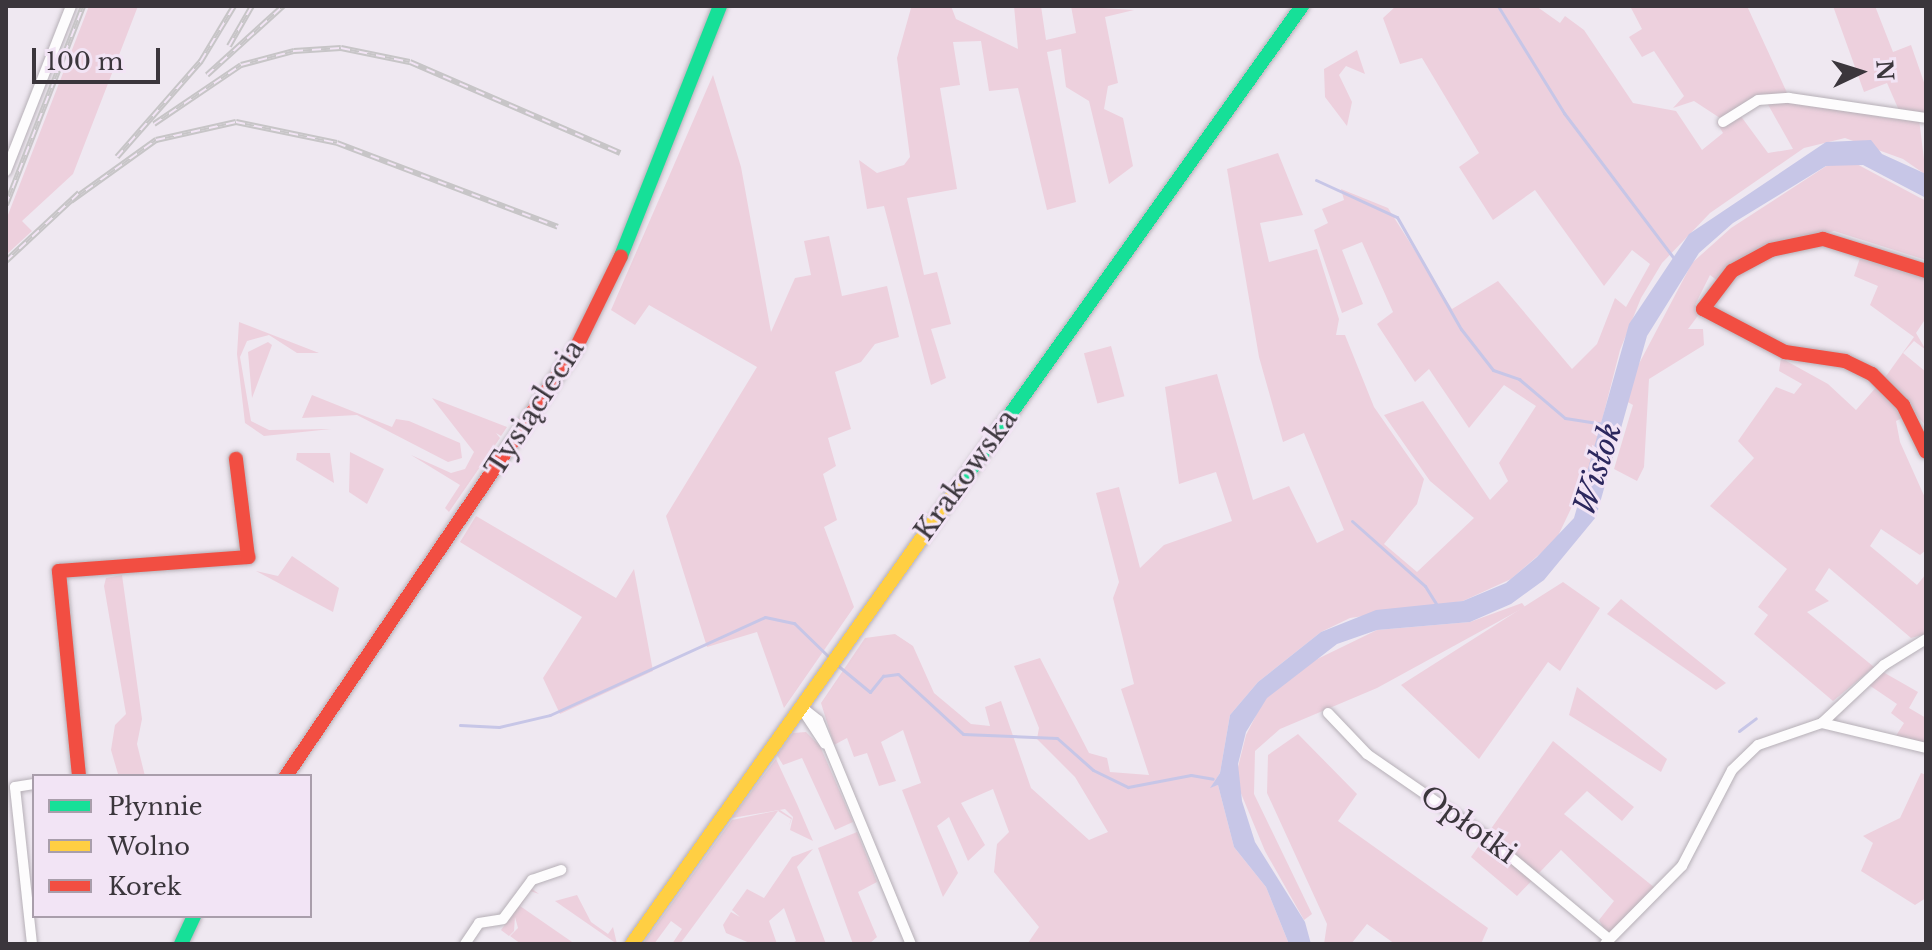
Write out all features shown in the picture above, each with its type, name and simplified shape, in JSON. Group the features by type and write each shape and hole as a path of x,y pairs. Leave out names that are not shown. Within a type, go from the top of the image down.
{"street":[{"path":"6,171 71,6"},
{"name":"Tysiąclecia","path":"287,774 576,348 611,281 720,6"},
{"name":"Krakowska","path":"632,944 1302,6"},
{"path":"1723,122 1758,100 1789,98 1926,118"},
{"path":"1926,271 1823,239 1771,250 1732,271 1703,309 1785,352 1845,361 1872,374 1903,405 1926,452"},
{"path":"79,774 59,571 248,557 236,459"},
{"path":"1822,723 1884,665 1926,639"},
{"path":"815,685 815,716 911,944"},
{"path":"800,706 815,716"},
{"path":"800,706 811,728 829,748"},
{"name":"Opłotki","path":"1328,713 1367,754 1483,834 1607,942"},
{"path":"1607,942 1682,866 1732,770 1781,732 1822,723 1926,748"},
{"path":"783,730 811,728"},
{"path":"32,784 15,787 32,944"},
{"path":"465,944 479,923 503,919 532,880 561,870"},
{"path":"181,944 193,918"}],"shaded area":[{"path":"89,6 138,6 73,174 22,221 32,231 6,255 6,220"},
{"path":"905,6 951,6 956,19 1018,49 1014,6 1041,6 1046,40 1076,33 1071,6 1134,10 1105,17 1118,83 1108,86 1104,109 1123,118 1133,166 1109,184 1089,101 1066,87 1061,49 1047,52 1076,202 1047,210 1018,88 989,91 981,41 953,42 960,85 940,88 957,189 907,198 924,275 937,272 951,324 931,329 946,378 931,385 884,206 867,209 859,160 877,173 904,165 910,157 897,58 911,8"},
{"path":"1396,6 1536,6 1560,23 1565,16 1584,30 1633,103 1676,111 1702,150 1723,133 1717,123 1740,115 1768,153 1793,149 1766,101 1838,103 1884,118 1919,119 1926,175 1903,159 1845,138 1804,148 1710,213 1662,263 1641,298 1620,350 1589,471 1556,540 1511,579 1463,601 1350,618 1321,632 1258,682 1230,715 1220,773 1211,787 1218,785 1234,847 1266,887 1289,944 1020,944 1028,943 1039,927 994,872 997,844 1009,832 993,789 961,803 985,845 968,861 949,817 937,826 958,873 943,897 902,790 921,783 903,730 881,742 896,781 879,786 867,753 854,757 847,738 834,745 821,703 865,638 895,634 913,646 934,693 971,724 990,726 985,707 1001,701 1031,788 1089,840 1108,832 1075,777 1037,739 1039,728 1014,666 1040,658 1089,753 1107,758 1110,772 1149,775 1121,689 1134,684 1113,598 1119,582 1096,493 1119,487 1140,568 1164,545 1232,521 1216,472 1179,484 1165,387 1217,374 1253,500 1289,486 1317,543 1344,530 1304,433 1283,442 1259,357 1227,169 1278,153 1303,215 1260,223 1269,262 1317,249 1339,319 1336,335 1345,335 1374,407 1424,479 1417,504 1384,544 1417,572 1474,518 1430,481 1384,415 1423,401 1490,500 1508,481 1499,463 1536,406 1504,385 1469,428 1429,369 1415,382 1377,324 1393,312 1362,242 1342,250 1363,304 1342,313 1314,230 1328,223 1322,209 1344,200 1341,189 1388,208 1452,309 1498,281 1572,369 1597,344 1615,298 1626,307 1650,264 1632,250 1604,286 1535,190 1493,220 1459,167 1479,153 1422,58 1400,64 1383,18"},
{"path":"1630,6 1747,6 1789,97 1765,98 1723,120 1694,101 1673,108 1684,96 1654,51 1642,57 1629,37 1642,29"},
{"path":"1833,6 1875,6 1893,52 1911,45 1926,88 1926,116 1901,115 1887,83 1864,92"},
{"path":"1357,50 1365,74 1346,66 1339,75 1352,102 1347,126 1325,97 1324,69"},
{"path":"713,75 741,167 771,332 795,278 811,275 804,241 829,236 842,296 887,286 899,337 875,344 861,362 835,372 851,429 828,438 836,466 823,474 837,520 824,527 854,607 784,708 757,632 707,647 666,516 757,367 649,305 635,325 611,310"},
{"path":"1851,161 1926,201 1926,260 1834,231 1771,249 1718,281 1710,275 1695,305 1703,309 1688,329 1703,329 1704,345 1649,379 1644,467 1637,481 1614,469 1633,405 1626,401 1632,377 1692,263 1731,228 1831,163"},
{"path":"1862,252 1926,274 1926,318 1916,333 1926,350 1914,341 1903,353 1926,372 1926,426 1884,379 1914,337 1870,305 1878,286 1854,276"},
{"path":"239,322 319,353 297,353 269,335 247,341 240,357 251,421 269,430 331,429 264,436 245,423 237,354"},
{"path":"268,342 272,345 252,398 248,352"},
{"path":"1111,346 1124,396 1097,403 1084,353"},
{"path":"1781,358 1828,384 1856,410 1879,384 1906,416 1896,421 1900,442 1926,500 1926,550 1920,555 1881,529 1870,546 1917,585 1926,574 1926,634 1911,638 1829,568 1815,590 1829,601 1807,612 1874,667 1833,701 1754,634 1768,615 1758,607 1787,569 1710,506 1754,458 1738,441 1776,387 1794,394 1802,384 1779,371"},
{"path":"312,395 392,427 396,419 409,421 460,443 462,458 448,462 357,415 302,418"},
{"path":"432,398 507,427 501,436 496,433 500,438 449,512 445,508 460,485 411,455 451,473 465,469 474,452"},
{"path":"350,452 384,469 367,504 349,492"},
{"path":"297,453 330,453 334,483 296,460"},
{"path":"476,516 616,598 634,569 653,671 560,714 543,678 582,617 460,542"},
{"path":"292,556 339,588 333,612 256,571 278,576"},
{"path":"122,575 142,719 137,744 144,774 118,774 111,750 115,725 126,714 104,586 106,578"},
{"path":"1563,582 1600,608 1560,671 1548,662 1479,759 1401,685"},
{"path":"1621,599 1726,683 1716,690 1607,614"},
{"path":"1522,603 1525,607 1377,688 1280,729 1255,751 1254,794 1312,914 1304,920 1265,851 1235,779 1246,735 1268,692 1305,665 1377,630 1470,622"},
{"path":"1883,672 1918,692 1909,708 1926,718 1926,746 1894,739 1904,723 1891,713 1897,704 1869,685"},
{"path":"1577,687 1667,759 1661,772 1569,715"},
{"path":"806,732 820,746 853,822 835,830 802,758 783,765 777,755 793,733"},
{"path":"1298,734 1357,794 1338,821 1488,928 1481,944 1395,944 1367,924 1351,944 1324,944 1327,924 1267,793 1268,755"},
{"path":"1553,741 1634,807 1622,821 1587,791 1564,814 1655,888 1608,936 1599,920 1614,901 1561,850 1517,896 1471,857"},
{"path":"776,759 813,841 790,830 793,817 785,809 732,818"},
{"path":"1921,773 1926,775 1926,898 1915,905 1861,871 1873,843 1863,836 1900,818"},
{"path":"780,810 792,818 789,826 791,819 778,811 680,944 672,944 682,929 671,921 654,944 643,944 732,820"},
{"path":"857,832 877,882 858,892 877,937 869,944 853,944 818,848"},
{"path":"813,849 797,867 826,944 790,944 796,941 784,908 769,921 777,944 752,944 726,933 723,925 731,912 740,917 732,910 747,889 764,898 792,857"},
{"path":"531,888 539,894 530,891 520,906 575,944 521,944 510,936 518,928 515,917 514,931 509,936 501,930"},
{"path":"577,895 591,922 608,934 613,927 617,944 555,901"}],"water":[{"name":"Wisłok","path":"1871,140 1882,154 1926,174 1926,198 1863,165 1826,166 1733,223 1699,253 1647,336 1596,517 1544,580 1511,604 1470,622 1377,630 1337,644 1267,698 1246,732 1238,764 1242,801 1255,842 1305,922 1311,944 1289,944 1266,887 1234,847 1218,785 1210,788 1220,773 1230,715 1258,682 1321,632 1376,610 1463,601 1506,583 1537,557 1574,518 1629,324 1689,234 1826,142"}],"waterway":[{"path":"1498,6 1564,113 1673,257"},
{"name":"Wisłok","path":"1316,180 1397,217 1461,329 1493,370 1519,379 1565,418 1604,424"},
{"path":"1352,521 1425,586 1437,605"},
{"path":"460,725 499,727 550,715 765,617 794,623 831,659"},
{"path":"836,664 870,692 883,676 898,674 963,734 1057,738 1093,770 1128,787 1191,775 1213,779"},
{"path":"1739,731 1756,718"}],"railway":[{"path":"6,205 83,6"},
{"path":"117,157 201,61 234,6"},
{"path":"229,46 252,6"},
{"path":"207,75 283,6"},
{"path":"154,124 241,65 294,51 341,48 410,62 620,153"},
{"path":"71,201 156,140 236,122 337,143 558,227"},
{"path":"6,261 79,193"}],"traffic: fast":[{"path":"621,256 720,6"},
{"path":"959,486 1302,6"},
{"path":"181,944 193,918"}],"traffic: slow":[{"path":"632,944 959,486"}],"traffic: jam":[{"path":"1926,271 1823,239 1771,250 1732,271 1703,309 1785,352 1845,361 1872,374 1903,405 1926,452"},
{"path":"287,774 576,348 621,256"},
{"path":"79,774 59,571 248,557 236,459"}]}
